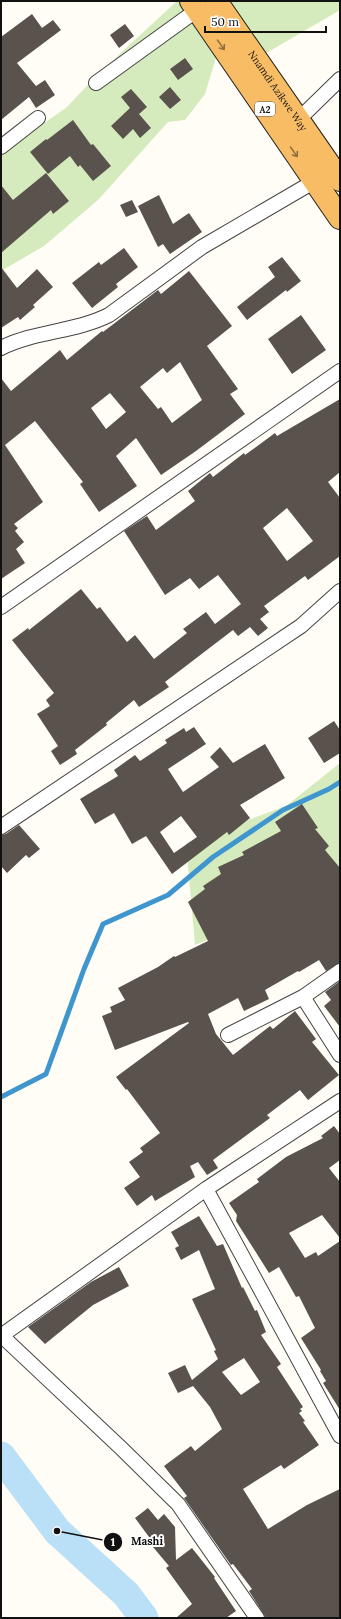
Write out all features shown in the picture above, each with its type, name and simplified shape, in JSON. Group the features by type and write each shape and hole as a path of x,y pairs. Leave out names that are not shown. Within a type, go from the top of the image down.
{"highway":[{"name":"Nnamdi Azikwe Way","path":"216,1 340,180"},
{"name":"Nnamdi Azikwe Way","path":"194,5 340,218"}],"street":[{"path":"96,83 194,5"},
{"path":"298,120 340,79"},
{"path":"1,147 38,118"},
{"path":"1,348 34,336 93,323 109,315 202,246 315,181"},
{"path":"1,607 340,371"},
{"path":"1,827 301,626 340,590"},
{"path":"228,1036 304,997 340,971"},
{"path":"304,997 340,1055"},
{"path":"257,1618 178,1504 116,1442 1,1336 206,1189 340,1101"},
{"path":"206,1189 340,1436"}],"green space":[{"path":"177,1 340,1 340,10 239,69 218,51 205,94 185,120 168,122 98,200 44,246 1,271 1,154 67,107 98,74"},
{"path":"340,763 340,909 275,910 195,945 186,843 286,806"}],"building":[{"path":"32,14 42,28 53,20 61,30 17,63 36,86 45,80 55,95 36,108 29,97 1,120 1,37"},
{"path":"125,24 134,36 119,48 110,35"},
{"path":"185,58 193,69 178,80 170,69"},
{"path":"170,87 181,100 170,109 159,97"},
{"path":"131,89 147,107 139,114 151,128 140,138 133,129 123,139 111,126 130,108 121,97"},
{"path":"73,120 91,145 93,144 111,166 93,181 80,165 78,167 70,156 48,174 30,152"},
{"path":"46,173 69,201 53,214 51,210 1,253 1,185 13,200"},
{"path":"159,195 173,224 189,213 202,232 170,254 163,244 158,247 138,206"},
{"path":"132,200 138,212 126,217 120,205"},
{"path":"124,248 138,267 116,284 118,287 92,308 72,283 99,262 101,265"},
{"path":"282,257 301,281 287,292 286,290 247,320 237,307 275,277 268,267"},
{"path":"1,267 17,288 37,269 53,287 33,305 35,307 20,320 18,317 1,328"},
{"path":"189,271 232,326 207,346 238,389 230,394 245,414 161,475 136,438 116,456 137,486 99,512 80,484 83,482 35,421 5,445 43,502 14,524 18,528 15,531 24,542 16,549 25,563 1,579 1,378 11,391 60,350 67,360 102,331 103,332 158,290 161,294","holes":["180,362 202,400 172,423 161,407 158,409 140,387 163,368 167,373","110,393 126,412 106,429 91,408"]},
{"path":"301,315 326,350 292,374 268,339"},
{"path":"340,399 340,472 328,482 340,498 340,556 308,580 305,576 264,606 269,612 260,619 268,628 258,636 250,627 238,636 233,630 165,682 169,687 139,707 134,700 106,723 107,725 75,750 77,754 60,765 51,751 58,746 37,714 50,706 46,700 54,693 12,640 28,628 29,630 81,589 97,609 100,607 127,642 135,635 154,659 187,633 183,629 206,612 215,624 241,604 218,575 199,589 190,578 165,595 124,531 147,516 156,530 195,501 188,491 210,473 213,477 244,453 245,455 275,433 277,436","holes":["287,508 313,541 287,561 263,528"]},
{"path":"334,721 340,730 340,753 324,763 308,738"},
{"path":"194,727 206,744 168,769 183,792 219,767 210,757 220,747 233,763 265,744 285,778 240,805 250,818 229,835 227,832 172,874 146,836 132,844 114,813 95,824 80,799 118,776 114,770 135,755 140,761 167,743 165,740 184,728 186,732","holes":["181,816 197,837 174,853 160,832"]},
{"path":"302,804 318,828 315,829 329,846 325,850 340,868 340,963 326,971 319,960 265,990 269,999 244,1011 238,998 208,1014 216,1034 233,1055 270,1026 273,1029 295,1011 316,1039 312,1042 339,1075 308,1100 300,1090 267,1115 270,1118 213,1160 218,1168 207,1175 198,1162 190,1166 195,1177 155,1201 152,1195 137,1206 124,1188 140,1177 129,1162 143,1152 140,1148 160,1133 127,1089 126,1090 116,1077 189,1023 188,1022 115,1050 102,1016 112,1012 110,1007 125,1000 118,988 158,967 174,956 175,957 208,941 188,902 205,889 203,886 221,874 218,867 244,855 242,852 281,831 275,822"},
{"path":"19,825 40,849 29,858 26,855 7,873 1,866 1,835 6,834"},
{"path":"340,981 340,1027 324,1006 331,1000 325,992"},
{"path":"334,1126 340,1134 340,1160 329,1168 340,1182 340,1238 322,1215 289,1233 305,1258 316,1252 318,1256 340,1241 340,1410 323,1383 326,1381 320,1371 321,1370 301,1338 315,1328 299,1296 296,1297 279,1267 269,1273 236,1221 237,1215 229,1203 259,1182 257,1179 286,1157 323,1138 321,1136"},
{"path":"199,1216 217,1246 223,1244 242,1288 243,1287 255,1311 257,1310 266,1332 261,1335 281,1364 277,1367 303,1407 300,1409 302,1411 299,1413 305,1421 303,1422 319,1445 284,1469 281,1465 243,1489 268,1529 307,1505 340,1489 340,1618 266,1618 249,1591 252,1589 233,1564 231,1565 184,1498 187,1496 164,1466 191,1446 195,1451 222,1429 210,1407 193,1386 178,1393 168,1373 185,1365 192,1380 218,1359 214,1351 216,1350 192,1299 215,1289 199,1250 181,1260 175,1248 179,1246 171,1232","holes":["244,1358 260,1382 241,1395 222,1372"]},
{"path":"119,1267 129,1286 93,1305 45,1344 28,1327 91,1282"},
{"path":"148,1508 158,1520 164,1514 175,1527 176,1560 192,1548 215,1577 214,1578 236,1611 226,1618 176,1618 192,1604 166,1568 169,1566 153,1547 155,1545 135,1518"}],"waterway":[{"path":"1,1097 46,1074 84,969 103,924 168,895 213,857 283,810 329,789 340,782"},
{"path":"1,1456 57,1531 126,1594 144,1618"}],"place":[{"name":"Mashi","path":"57,1531"}]}
